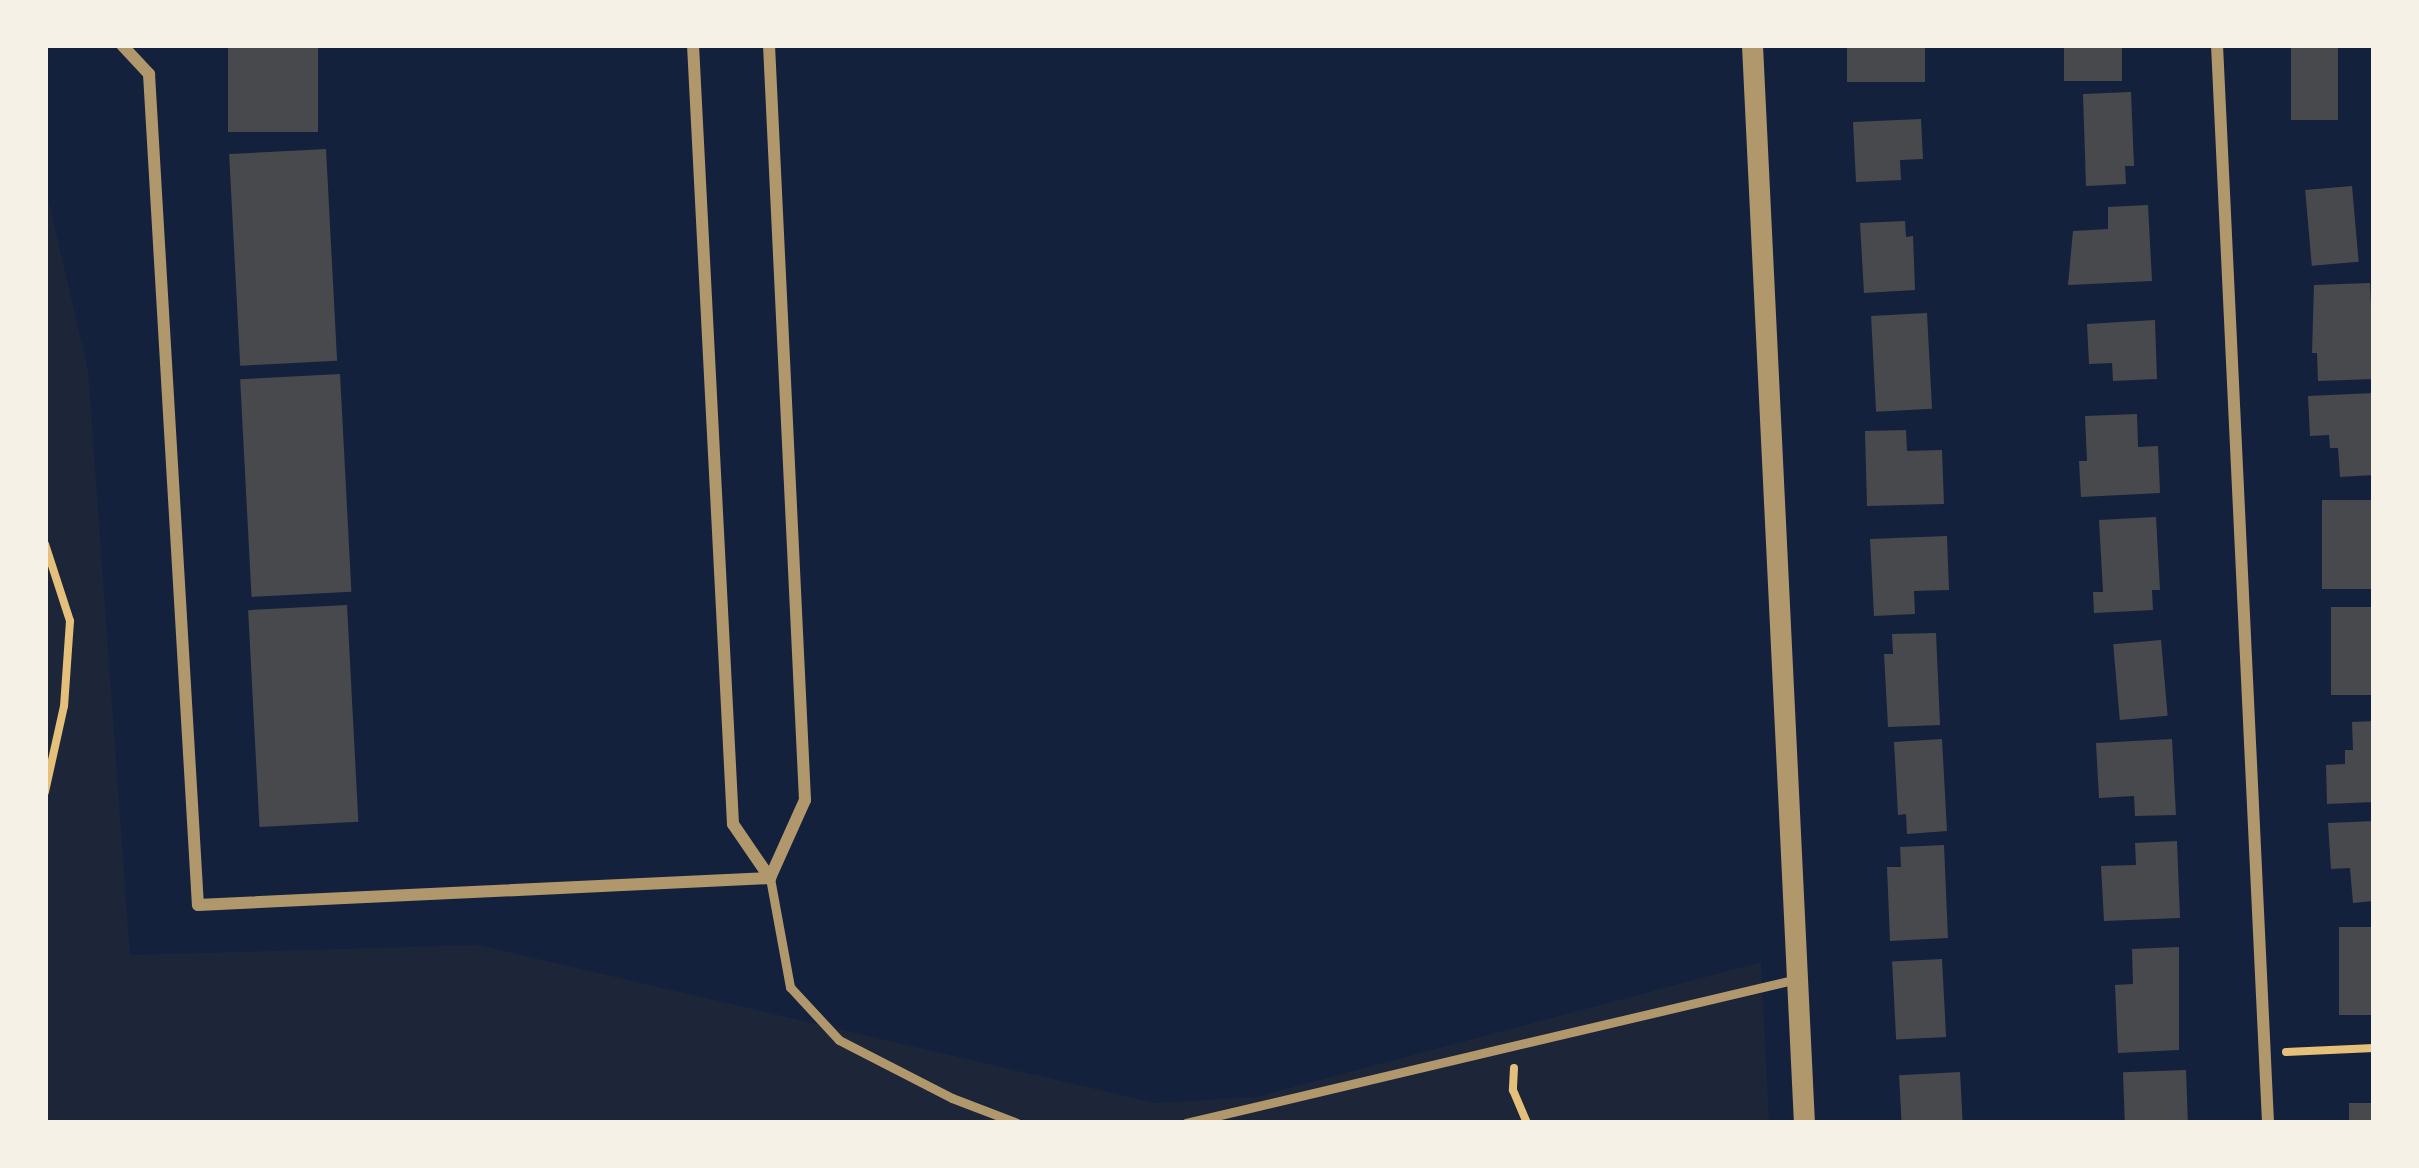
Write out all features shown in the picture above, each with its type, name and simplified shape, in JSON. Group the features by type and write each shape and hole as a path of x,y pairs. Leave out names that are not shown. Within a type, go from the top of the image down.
{"street":[{"path":"122,45 149,74 198,905 770,878"},
{"path":"693,45 733,824 770,878"},
{"path":"769,45 805,800 770,878"},
{"path":"1752,45 1804,1123"},
{"path":"2217,45 2268,1123"}],"lane":[{"path":"770,878 790,987 839,1040 952,1098 1017,1123"},
{"path":"1186,1123 1797,979"}],"path":[{"path":"45,544 70,621 64,706 45,792"},
{"path":"1515,1045 1513,1090 1527,1123"},
{"path":"2265,1053 2374,1048"}],"shaded area":[{"path":"45,186 88,370 130,955 478,945 1155,1103 1256,1097 1761,962 1769,1123 45,1123"}],"building":[{"path":"228,45 318,45 318,132 228,132"},
{"path":"1847,45 1925,45 1925,82 1847,82"},
{"path":"2064,45 2122,45 2122,81 2064,81"},
{"path":"2291,45 2338,45 2338,120 2291,120"},
{"path":"2131,92 2134,166 2125,166 2126,184 2086,186 2083,94"},
{"path":"1921,119 1923,159 1900,160 1901,180 1856,182 1853,122"},
{"path":"326,149 337,361 240,366 229,154"},
{"path":"2352,186 2359,262 2312,266 2305,190"},
{"path":"2148,205 2152,281 2068,285 2073,231 2108,229 2108,207"},
{"path":"1905,221 1906,237 1913,236 1915,290 1864,293 1860,223"},
{"path":"2370,283 2374,379 2318,381 2317,353 2312,353 2314,285"},
{"path":"1927,313 1932,409 1876,412 1871,316"},
{"path":"2155,320 2157,379 2113,381 2112,363 2089,364 2087,324"},
{"path":"340,374 351,592 252,597 240,379"},
{"path":"2374,393 2374,475 2340,477 2338,448 2330,448 2329,435 2310,436 2308,396"},
{"path":"2137,414 2138,447 2158,446 2160,493 2081,497 2079,461 2087,461 2085,416"},
{"path":"1906,430 1907,451 1942,450 1944,504 1867,506 1865,431"},
{"path":"2322,500 2374,500 2374,589 2322,589"},
{"path":"2156,517 2160,590 2152,590 2153,610 2094,613 2093,592 2103,592 2099,520"},
{"path":"1947,536 1949,590 1914,591 1915,614 1874,616 1870,539"},
{"path":"347,605 358,822 259,827 248,610"},
{"path":"2331,607 2374,607 2374,695 2331,695"},
{"path":"1936,633 1940,725 1888,727 1884,654 1893,654 1892,634"},
{"path":"2161,640 2168,716 2120,720 2113,644"},
{"path":"2374,721 2374,802 2327,804 2326,765 2345,764 2345,750 2353,750 2352,722"},
{"path":"1942,739 1947,831 1907,834 1906,814 1898,815 1894,742"},
{"path":"2172,739 2176,815 2135,816 2134,796 2099,798 2096,743"},
{"path":"2374,821 2374,901 2353,903 2350,868 2331,869 2328,823"},
{"path":"2177,841 2180,918 2104,921 2101,866 2136,865 2135,843"},
{"path":"1944,845 1948,938 1890,941 1887,867 1901,867 1900,847"},
{"path":"2339,927 2374,927 2374,1015 2339,1015"},
{"path":"2179,947 2179,1050 2118,1053 2115,985 2133,984 2132,949"},
{"path":"1942,959 1946,1037 1896,1040 1892,962"},
{"path":"2186,1070 2188,1123 2125,1123 2123,1072"},
{"path":"1960,1072 1963,1123 1902,1123 1899,1075"},
{"path":"2349,1103 2374,1103 2374,1123 2349,1123"}]}
